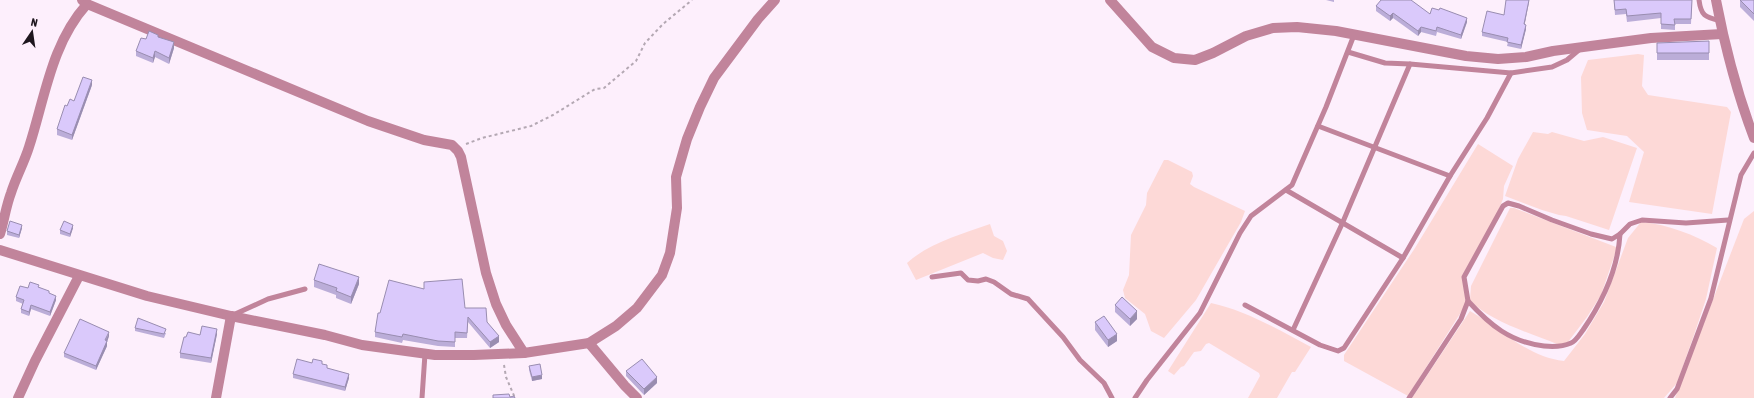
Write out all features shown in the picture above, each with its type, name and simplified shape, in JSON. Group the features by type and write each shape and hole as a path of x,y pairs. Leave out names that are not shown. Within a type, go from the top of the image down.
{"street":[{"path":"0,250 79,276 147,296 231,316 325,335 362,345 425,354 474,355 524,353 589,343 616,326 637,308 662,275 671,246 677,208 676,178 687,139 700,107 714,78 758,18 775,0"},
{"path":"1110,0 1152,48 1174,58 1195,60 1214,53 1246,36 1273,28 1297,26 1466,56 1498,59 1526,57 1553,51 1651,38 1722,34"},
{"path":"1716,0 1722,34 1744,112 1754,138"},
{"path":"0,234 11,192 29,148 48,75 84,2 368,121 424,140 452,145 456,148 461,157 486,273 496,304 506,325 524,353"},
{"path":"18,398 35,361 79,276"},
{"path":"216,398 231,316"},
{"path":"589,343 624,386 637,398"}],"lane":[{"path":"1699,0 1700,11 1706,17 1720,21"},
{"path":"1135,398 1147,380 1200,313 1240,233 1251,216 1292,185 1318,126 1354,35"},
{"path":"1348,52 1385,63 1511,73 1552,66 1567,60 1581,48"},
{"path":"1293,330 1342,224 1410,64"},
{"path":"1245,305 1320,345 1338,351 1344,348 1402,258 1450,176 1487,118 1511,73"},
{"path":"1318,126 1450,176"},
{"path":"1670,398 1676,389 1711,298 1722,254 1728,220 1741,175 1754,152"},
{"path":"1286,190 1402,258"},
{"path":"1409,398 1461,319 1468,301 1464,277 1503,206 1508,203 1591,234 1612,239 1620,234 1630,224 1642,220 1686,223 1728,220"},
{"path":"1468,301 1485,319 1516,340 1532,345 1557,348 1573,343 1594,314 1606,291 1619,253 1620,234"},
{"path":"932,277 961,273 968,280 986,279 994,282 1011,294 1028,299 1063,337 1080,360 1104,383 1112,398"},
{"path":"231,316 268,299 305,289"},
{"path":"422,398 425,354"}],"path":[{"path":"456,148 482,138 531,126 553,116 588,92 595,89 604,88 636,61 645,43 663,24 692,0"},
{"path":"503,354 505,372 514,398"}],"shaded area":[{"path":"1638,54 1644,55 1642,86 1648,95 1727,107 1731,112 1712,214 1629,202 1644,152 1627,136 1587,130 1582,113 1581,77 1588,60"},
{"path":"1533,132 1548,134 1552,132 1584,141 1603,137 1637,148 1609,230 1542,210 1505,196 1518,159"},
{"path":"1478,144 1513,166 1504,186 1503,199 1496,216 1462,276 1466,302 1463,309 1408,396 1344,361 1344,355 1415,248"},
{"path":"1164,160 1168,160 1192,172 1193,176 1190,184 1194,187 1245,211 1241,222 1196,300 1164,338 1151,331 1145,314 1125,298 1123,290 1129,275 1131,235 1146,205 1147,193"},
{"path":"1510,208 1514,208 1616,247 1601,295 1587,317 1564,345 1557,344 1498,320 1487,314 1470,300 1471,286"},
{"path":"1754,211 1754,398 1675,398 1744,219"},
{"path":"1641,222 1661,225 1680,231 1717,248 1706,299 1694,335 1677,383 1664,398 1412,398 1470,311 1526,348 1538,354 1564,361 1585,334 1604,302 1628,238"},
{"path":"990,224 994,236 1003,241 1007,251 1003,260 993,258 983,253 916,280 907,263 916,256 925,250 957,235"},
{"path":"1211,303 1224,306 1250,316 1311,347 1295,372 1292,372 1277,398 1248,398 1260,376 1259,373 1209,343 1206,344 1201,351 1194,352 1184,366 1181,367 1174,375 1168,371"}],"building":[{"path":"1381,0 1411,0 1430,14 1432,8 1439,10 1440,8 1467,18 1461,35 1437,27 1436,31 1421,27 1418,31 1393,13 1390,16 1376,6"},
{"path":"1506,0 1529,0 1524,24 1526,25 1521,45 1507,42 1508,38 1482,32 1487,11 1504,15"},
{"path":"1614,0 1692,0 1691,19 1674,19 1675,25 1661,24 1661,13 1627,16 1626,9 1615,10"},
{"path":"1740,0 1754,0 1754,14"},
{"path":"149,31 158,35 158,37 174,42 169,58 155,51 153,58 136,51 141,38 146,39"},
{"path":"1709,41 1709,53 1657,53 1657,43"},
{"path":"83,77 92,80 72,135 57,129 65,105 67,106 70,99 74,101"},
{"path":"10,221 22,225 19,235 7,231"},
{"path":"64,221 73,225 70,234 60,230"},
{"path":"319,264 359,277 351,297 336,291 337,288 314,280"},
{"path":"462,279 465,308 486,308 487,322 499,336 490,342 468,317 467,333 455,332 455,342 438,341 403,334 402,337 375,332 378,313 380,313 389,280 424,289 424,282"},
{"path":"30,282 39,285 38,287 49,291 49,293 56,296 50,312 31,305 29,312 21,309 24,300 16,297 20,286 28,288"},
{"path":"1122,297 1137,311 1130,319 1115,305"},
{"path":"1104,316 1117,334 1108,340 1095,322"},
{"path":"138,318 166,329 164,334 135,328"},
{"path":"80,319 109,332 105,340 107,341 96,366 64,353"},
{"path":"202,326 217,329 211,358 180,353 184,337 186,337 188,332 200,335"},
{"path":"297,359 312,363 313,359 322,361 322,364 327,365 327,368 349,374 345,387 293,374"},
{"path":"642,359 657,377 644,389 626,371"},
{"path":"540,364 542,375 532,377 529,366"},
{"path":"509,394 510,397 514,396 515,398 493,398 493,395"}]}
